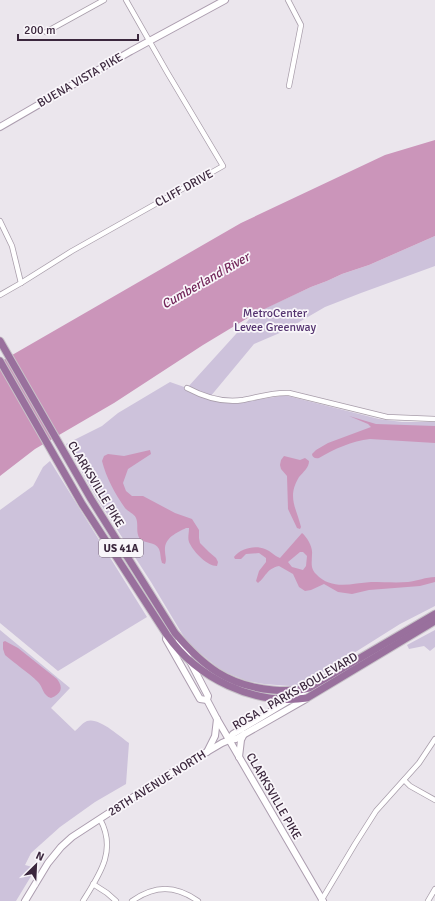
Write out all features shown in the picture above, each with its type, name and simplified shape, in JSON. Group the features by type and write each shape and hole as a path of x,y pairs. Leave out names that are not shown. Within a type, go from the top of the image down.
{"main road":[{"name":"BUENA VISTA PIKE","path":"0,127 224,0"},
{"name":"CLARKSVILLE PIKE","path":"0,341 90,499 175,633 217,719 322,901"},
{"name":"CLARKSVILLE PIKE","path":"0,360 82,504 167,635 166,639 200,699 207,698"},
{"name":"ROSA L PARKS BOULEVARD","path":"229,740 233,734 435,614"},
{"name":"ROSA L PARKS BOULEVARD","path":"229,740 236,739 307,698 435,621"},
{"name":"US 41A","path":"175,633 198,658 232,681 254,688 269,690 292,691 309,688"},
{"name":"US 41A","path":"167,635 176,648 212,678 230,687 248,694 292,699 307,698"},
{"path":"206,753 215,736 217,719"},
{"path":"238,757 241,740 244,734"},
{"name":"28TH AVENUE NORTH","path":"100,819 161,779 229,740"},
{"path":"25,901 44,868 57,852 72,837 100,819"}],"street":[{"path":"46,32 104,0"},
{"name":"CLIFF DRIVE","path":"0,295 72,250 223,166 126,0"},
{"path":"288,0 301,25 289,86"},
{"path":"0,221 12,246 21,283"},
{"path":"187,388 204,396 234,400 242,400 274,393 289,393 387,417 435,419"},
{"path":"322,901 376,811 419,763 435,739"},
{"path":"404,780 410,786 435,800"},
{"name":"28TH AVENUE NORTH","path":"83,901 94,884 106,856 108,845 100,819"},
{"path":"94,884 116,901"},
{"path":"132,901 147,892 165,889 184,893 198,901"},
{"path":"428,901 435,889"}],"green space":[{"name":"MetroCenter Levee Greenway","path":"435,236 435,266 325,307 282,332 254,344 210,397 237,403 288,396 379,419 402,422 435,422 435,606 400,624 303,685 290,686 264,684 247,681 227,673 217,667 187,642 151,582 98,500 66,444 102,426 118,413 170,382 187,388 255,313 311,287 369,265"},
{"path":"50,461 147,617 58,671 0,623 0,510 33,486 43,467"},
{"path":"0,630 70,688 51,708 75,731 87,721 97,722 103,724 129,743 126,784 95,802 60,827 31,853 25,865 36,868 16,901 0,901"},
{"path":"435,630 435,647 430,651 424,646 409,649 407,645"}],"water":[{"name":"Cumberland River","path":"435,140 435,236 369,265 311,287 256,313 203,345 114,403 35,449 0,476 0,362 241,223 385,155"},
{"path":"349,416 376,424 435,426 435,443 370,439 343,446 319,458 313,457 312,454 316,450 328,443 371,427 368,424"},
{"path":"150,450 151,454 128,469 123,483 126,491 132,496 143,496 175,513 192,519 199,530 200,543 216,558 218,562 217,566 209,564 194,551 188,536 189,528 186,528 171,536 166,543 165,564 162,563 160,551 157,546 140,539 136,518 125,508 118,497 108,479 102,461 104,456 108,454 124,456"},
{"path":"284,456 300,460 305,458 309,461 307,468 295,484 293,496 301,527 300,529 297,528 288,509 287,476 281,469 280,465"},
{"path":"302,533 312,548 313,569 316,574 329,583 342,585 371,582 403,582 435,577 435,582 420,586 369,590 352,594 338,592 324,584 305,591 299,587 293,574 279,566 271,569 258,583 256,581 259,571 266,562 266,558 259,553 246,554 241,559 235,559 234,557 244,549 257,547 267,550 280,558","holes":["300,552 303,552 307,556 306,566 303,570 292,567 288,562"]},
{"path":"5,641 18,648 57,679 61,688 57,695 51,698 48,697 38,682 5,655 3,642"}]}
